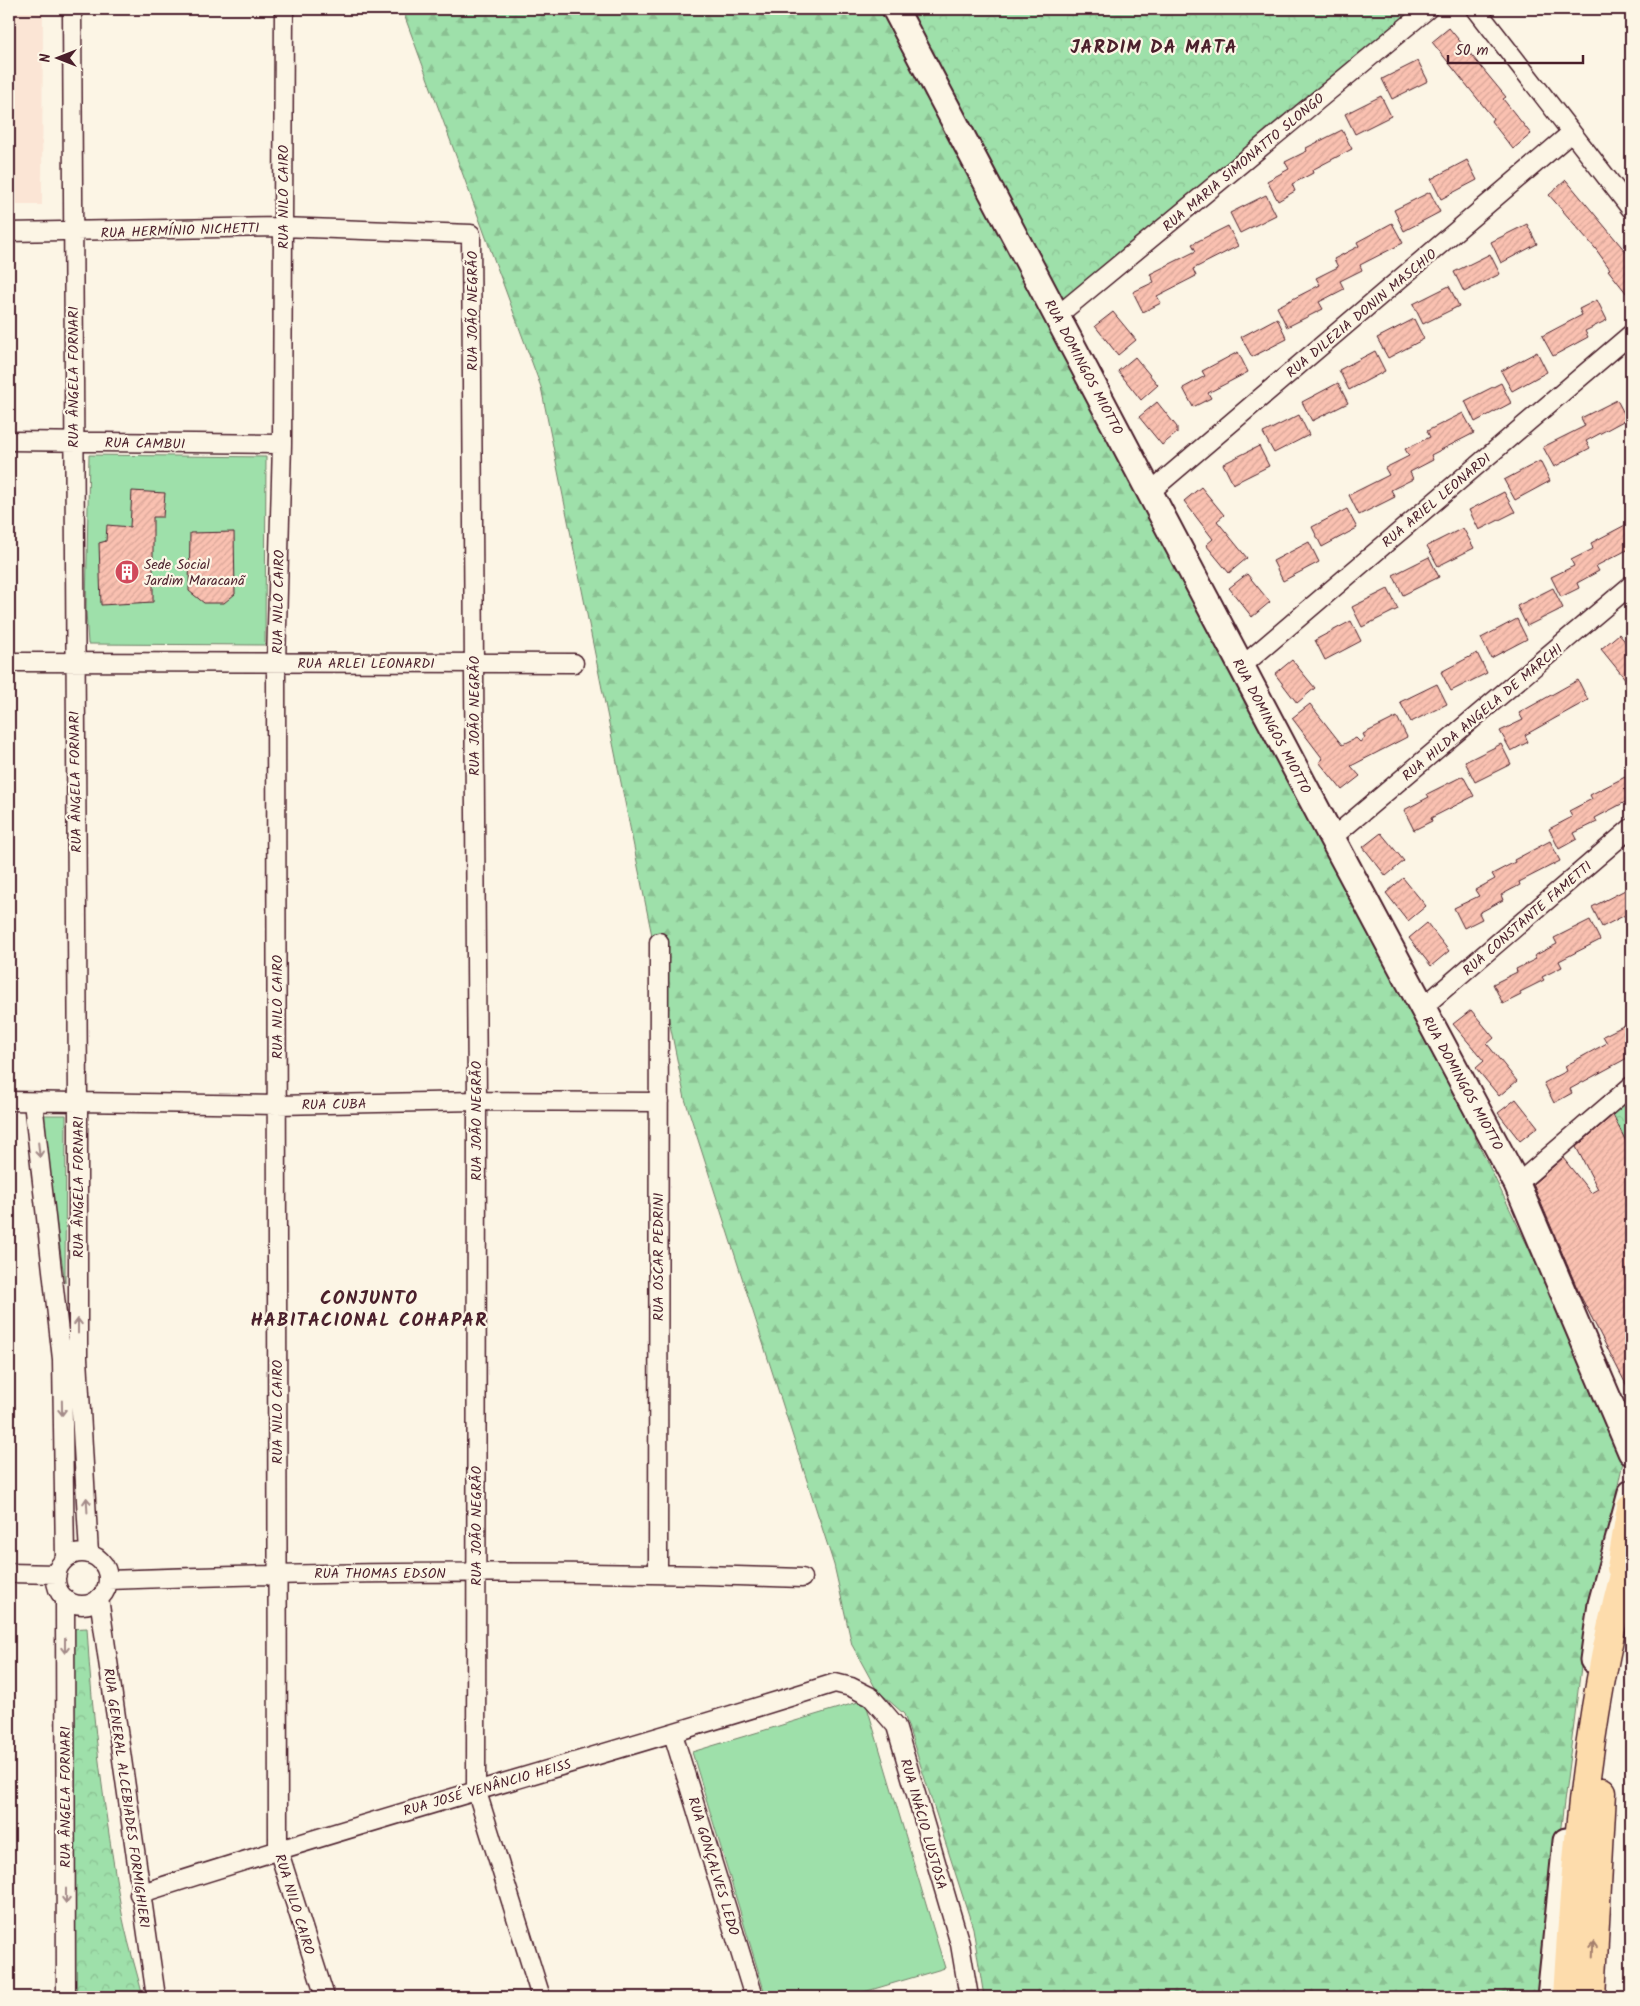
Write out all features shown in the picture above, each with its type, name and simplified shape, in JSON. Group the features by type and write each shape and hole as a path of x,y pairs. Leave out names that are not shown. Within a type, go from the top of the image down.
{"main road":[{"path":"1567,1997 1585,1779 1623,1608 1631,1507"},
{"path":"1591,1997 1604,1773 1631,1550"}],"street":[{"name":"RUA ÂNGELA FORNARI","path":"61,1567 78,1104 74,662 72,9"},
{"name":"RUA NILO CAIRO","path":"284,9 282,444 276,662 278,1849 325,1997"},
{"name":"RUA DOMINGOS MIOTTO","path":"895,9 1241,667 1517,1184 1631,1452"},
{"name":"RUA MARIA SIMONATTO SLONGO","path":"1057,316 1428,9"},
{"path":"1476,9 1631,209"},
{"name":"RUA DILEZIA DONIN MASCHIO","path":"1150,492 1572,133"},
{"name":"RUA HERMÍNIO NICHETTI","path":"9,232 282,227 471,234"},
{"name":"RUA JOÃO NEGRÃO","path":"471,234 476,1101 476,1789 542,1997"},
{"name":"RUA ARIEL LEONARDI","path":"1241,667 1631,334"},
{"name":"RUA CAMBUI","path":"9,441 282,444"},
{"name":"RUA HILDA ANGELA DE MARCHI","path":"1332,838 1631,585"},
{"name":"RUA ARLEI LEONARDI","path":"9,662 574,663"},
{"name":"RUA CONSTANTE FAMETTI","path":"1422,1008 1631,828"},
{"name":"RUA OSCAR PEDRINI","path":"658,1573 659,942"},
{"path":"1517,1184 1631,1086"},
{"name":"RUA CUBA","path":"9,1102 277,1104 476,1101 659,1102"},
{"name":"RUA ÂNGELA FORNARI","path":"33,1102 70,1359 90,1554"},
{"path":"1550,1997 1564,1857 1601,1604 1631,1492"},
{"path":"9,1573 61,1567 80,1553 90,1554 103,1564 108,1580 99,1598 93,1602 78,1604 65,1598 57,1583 61,1567"},
{"name":"RUA THOMAS EDSON","path":"108,1580 278,1573 658,1573 802,1578"},
{"name":"RUA ÂNGELA FORNARI","path":"65,1598 66,1997"},
{"name":"RUA GENERAL ALCEBIADES FORMIGHIERI","path":"99,1598 139,1894 156,1997"},
{"name":"RUA JOSÉ VENÂNCIO HEISS","path":"139,1894 278,1849 476,1789 674,1734 835,1683"},
{"name":"RUA INÁCIO LUSTOSA","path":"835,1683 851,1687 871,1697 896,1726 960,1944 969,1997"},
{"name":"RUA GONÇALVES LEDO","path":"674,1734 754,1997"}],"shaded area":[{"path":"9,9 43,9 42,205 9,205"}],"green space":[{"path":"402,9 893,9 1331,839 1618,1433 1624,1457 1583,1651 1554,1882 1543,1997 984,1997 973,1928 904,1714 876,1689 852,1645 834,1565 685,1099 541,387"},
{"path":"901,9 1420,9 1058,308"},
{"name":"Sede Social Jardim Maracanã","path":"89,455 266,457 265,645 88,644 86,611"},
{"path":"1631,1098 1631,1152 1613,1114"},
{"path":"41,1115 66,1115 65,1283"},
{"path":"87,1628 96,1734 110,1839 123,1919 143,1997 73,1997 66,1629"},
{"path":"865,1700 945,1968 847,1997 766,1997 692,1752"}],"building":[{"path":"1449,28 1506,97 1503,99 1531,134 1513,149 1491,121 1493,118 1432,42"},
{"path":"1418,61 1428,81 1392,99 1382,79"},
{"path":"1381,96 1391,116 1355,134 1345,114"},
{"path":"1342,130 1352,149 1312,170 1313,173 1292,184 1295,191 1278,201 1267,181 1289,169 1285,162 1307,151 1306,148"},
{"path":"1467,160 1477,180 1441,199 1431,179"},
{"path":"1566,180 1631,258 1631,299 1608,270 1610,269 1595,248 1549,195"},
{"path":"1430,192 1440,212 1404,231 1394,210"},
{"path":"1266,195 1276,215 1240,233 1230,213"},
{"path":"1392,223 1403,243 1360,265 1362,270 1340,281 1344,289 1319,302 1323,309 1287,327 1277,307 1320,285 1316,278 1338,267 1334,259 1359,246 1357,242"},
{"path":"1527,224 1537,244 1501,263 1491,242"},
{"path":"1228,226 1238,246 1193,269 1196,276 1157,296 1161,303 1143,312 1133,292 1154,282 1150,274 1196,251 1192,244"},
{"path":"1490,254 1500,274 1464,292 1454,272"},
{"path":"1449,286 1459,306 1423,324 1413,304"},
{"path":"1597,300 1607,320 1585,331 1588,337 1553,356 1542,336 1582,315 1579,309"},
{"path":"1113,312 1136,340 1118,355 1095,326"},
{"path":"1277,318 1287,339 1252,357 1241,337"},
{"path":"1414,319 1424,339 1388,358 1377,338"},
{"path":"1375,351 1385,371 1349,390 1339,370"},
{"path":"1238,352 1248,372 1208,393 1211,398 1193,407 1183,388 1205,376 1202,371"},
{"path":"1537,352 1547,372 1512,391 1501,371"},
{"path":"1135,357 1158,385 1141,400 1118,371"},
{"path":"1338,383 1348,403 1312,421 1302,402"},
{"path":"1501,383 1511,403 1475,422 1465,401"},
{"path":"1617,400 1627,419 1586,441 1590,448 1554,467 1543,447 1585,426 1581,418"},
{"path":"1157,402 1177,427 1177,433 1162,445 1139,417"},
{"path":"1463,413 1474,433 1431,455 1433,460 1410,472 1413,479 1391,490 1395,497 1359,515 1349,495 1389,475 1385,468 1409,456 1405,449 1430,437 1427,431"},
{"path":"1299,415 1309,435 1274,453 1263,433"},
{"path":"1259,446 1269,466 1233,484 1223,464"},
{"path":"1540,461 1550,481 1515,500 1504,480"},
{"path":"1201,487 1224,515 1217,521 1247,558 1229,573 1206,545 1213,539 1184,501"},
{"name":"Sede Social Jardim Maracanã","path":"132,491 165,493 163,517 153,517 153,602 101,605 99,543 106,541 107,525 130,527"},
{"path":"1504,492 1515,512 1479,530 1469,510"},
{"path":"1347,509 1357,528 1322,547 1312,527"},
{"path":"1631,522 1631,548 1596,566 1599,571 1577,583 1579,588 1561,597 1551,577 1574,566 1571,560 1593,549 1591,543"},
{"path":"1463,528 1474,548 1438,566 1427,546"},
{"path":"234,532 235,594 224,603 204,603 189,591 190,533"},
{"path":"1309,542 1319,562 1283,581 1273,561"},
{"path":"1429,557 1439,577 1403,595 1393,575"},
{"path":"1247,574 1270,602 1252,617 1229,588"},
{"path":"1553,588 1563,608 1527,626 1517,606"},
{"path":"1388,589 1398,609 1362,627 1352,607"},
{"path":"1517,619 1527,639 1491,658 1481,638"},
{"path":"1351,621 1361,641 1325,660 1315,640"},
{"path":"1619,634 1631,649 1631,686 1601,649"},
{"path":"1477,653 1487,673 1451,691 1441,672"},
{"path":"1292,660 1315,688 1297,703 1275,674"},
{"path":"1578,680 1588,700 1525,735 1528,742 1511,751 1500,731 1523,720 1519,713"},
{"path":"1437,684 1447,704 1411,722 1400,702"},
{"path":"1310,704 1342,745 1356,738 1360,742 1365,738 1363,734 1397,717 1407,737 1351,766 1360,776 1342,790 1319,762 1323,759 1292,718"},
{"path":"1501,744 1511,764 1475,782 1465,762"},
{"path":"1463,776 1474,796 1431,818 1432,821 1414,830 1404,810 1429,797 1427,794"},
{"path":"1625,777 1631,788 1631,799 1595,818 1597,822 1574,833 1577,839 1559,849 1549,829 1572,817 1569,811 1592,799 1590,795"},
{"path":"1381,833 1404,861 1386,876 1363,847"},
{"path":"1550,841 1560,861 1519,882 1520,885 1501,895 1503,900 1479,913 1482,919 1464,928 1454,908 1479,896 1475,890 1495,879 1492,874"},
{"path":"1403,878 1426,906 1408,921 1386,893"},
{"path":"1631,887 1631,912 1602,927 1592,907"},
{"path":"1590,920 1600,940 1559,961 1562,967 1542,977 1544,980 1520,992 1521,995 1503,1004 1493,984 1517,972 1516,969 1536,959 1534,956 1557,944 1554,938"},
{"path":"1427,923 1449,951 1431,966 1409,938"},
{"path":"1471,1010 1494,1038 1487,1044 1517,1081 1499,1096 1476,1068 1484,1061 1453,1024"},
{"path":"1631,1022 1631,1056 1570,1089 1572,1093 1554,1103 1544,1083 1567,1071 1565,1066 1607,1043 1603,1036"},
{"path":"1516,1099 1538,1127 1520,1141 1498,1113"},
{"path":"1613,1115 1631,1152 1631,1394 1580,1295 1533,1184 1563,1158 1591,1193 1598,1189 1576,1147"}],"place":[{"name":"Sede Social Jardim Maracanã","path":"127,572"}],"district":[{"name":"JARDIM DA MATA","path":"1154,46"},
{"name":"CONJUNTO HABITACIONAL COHAPAR","path":"369,1308"}]}
